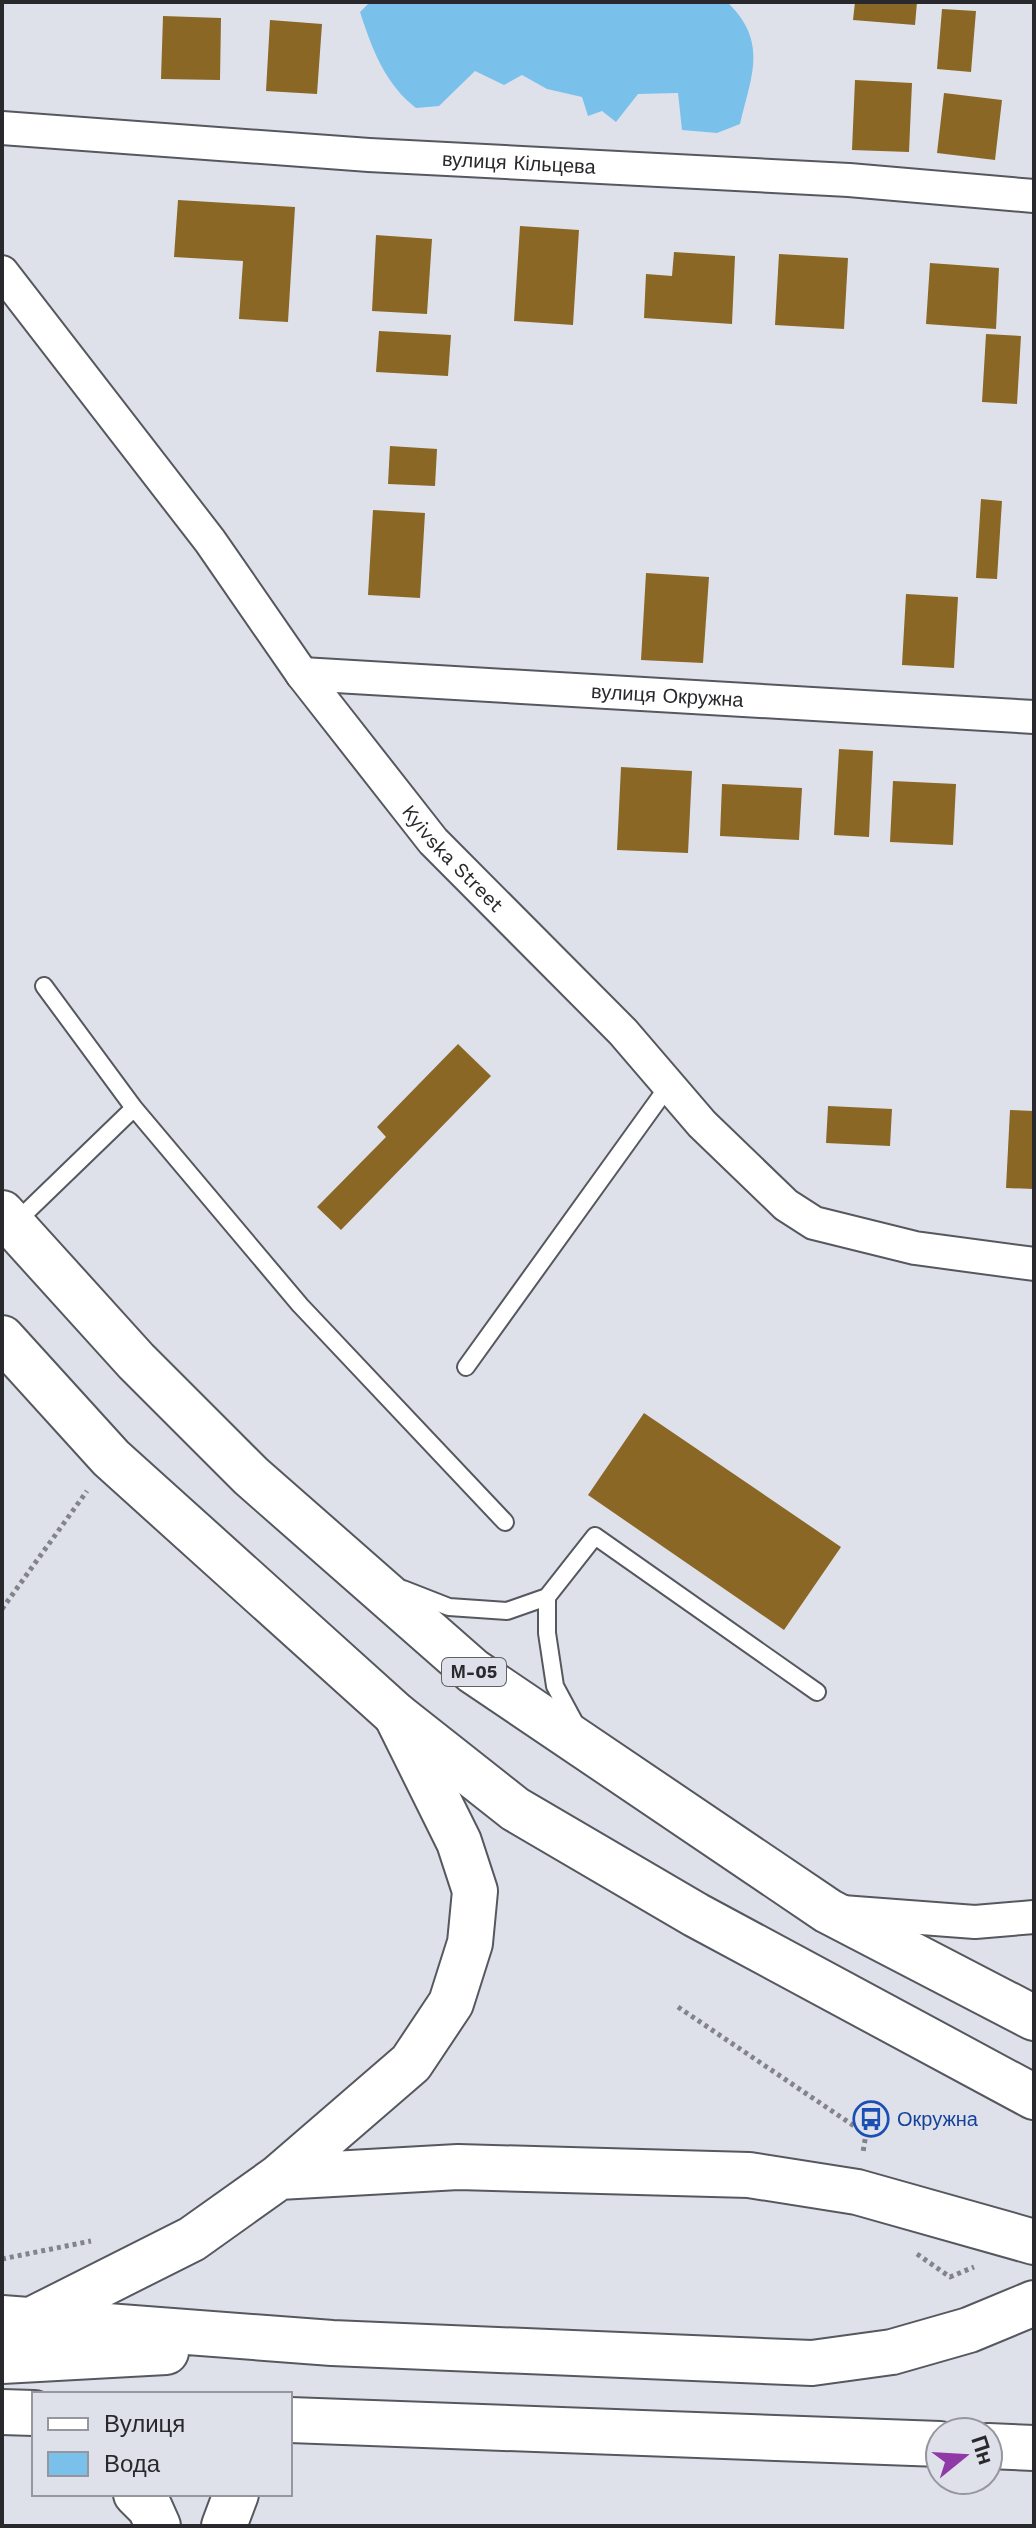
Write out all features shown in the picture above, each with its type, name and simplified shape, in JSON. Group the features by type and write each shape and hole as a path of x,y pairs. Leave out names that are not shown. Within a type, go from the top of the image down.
{"main road":[{"name":"М-05","path":"7,1219 146,1371 251,1476 473,1671 828,1911 1034,2018"},
{"path":"2,1338 111,1458 396,1715 515,1809 696,1915 1034,2097"},
{"path":"18,2318 192,2239 279,2177 411,2063 451,2003 470,1943 475,1891 459,1842 396,1715"},
{"path":"279,2177 458,2167 749,2175 857,2192 1034,2242"},
{"path":"18,2318 332,2343 812,2363 892,2352 969,2330 1034,2303"},
{"path":"2,2361 332,2343"},
{"path":"292,2420 924,2443"},
{"path":"292,2450 338,2421"},
{"path":"1004,2447 1034,2448"},
{"path":"138,2496 150,2508 158,2526"},
{"path":"224,2526 235,2496"}],"street":[{"name":"вулиця Кільцева","path":"2,128 384,156 849,180 1034,196"},
{"name":"Kyivska Street","path":"2,272 210,541 302,674 433,841 603,1011 702,1124 786,1205 814,1223 915,1248 1008,1264 1034,1264"},
{"name":"вулиця Окружна","path":"302,674 1034,717"},
{"path":"828,1911 975,1922 1034,1917"}],"lane":[{"path":"44,986 134,1108 300,1305 505,1522"},
{"path":"466,1367 669,1085"},
{"path":"7,1219 134,1108"},
{"path":"361,1573 449,1607 507,1611 547,1597 595,1536 817,1692"},
{"path":"547,1597 547,1633 555,1686 592,1754"}],"path":[{"path":"2,1609 111,1458"},
{"path":"678,2007 866,2134 857,2192"},
{"path":"2,2259 98,2240"}],"water":[{"path":"370,2 727,2 748,31 752,46 752,75 740,124 717,133 682,130 678,93 638,94 616,122 602,111 588,116 582,97 547,89 522,75 504,85 475,71 439,106 416,108 396,88 375,52 360,12"}],"building":[{"path":"855,2 917,2 915,25 853,20"},
{"path":"942,9 976,11 971,72 937,69"},
{"path":"163,16 221,18 220,80 161,79"},
{"path":"270,20 322,24 317,94 266,91"},
{"path":"855,80 912,83 909,152 852,150"},
{"path":"944,93 1002,100 995,160 937,153"},
{"path":"178,200 295,207 288,322 239,319 243,261 174,257"},
{"path":"520,226 579,230 573,325 514,321"},
{"path":"376,235 432,239 427,314 372,311"},
{"path":"674,252 735,256 732,324 644,318 646,274 672,276"},
{"path":"779,254 848,258 844,329 775,325"},
{"path":"930,263 999,268 996,329 926,324"},
{"path":"379,331 451,335 448,376 376,372"},
{"path":"986,334 1021,336 1017,404 982,402"},
{"path":"390,446 437,449 435,486 388,484"},
{"path":"981,499 1002,501 997,579 976,578"},
{"path":"373,510 425,513 420,598 368,595"},
{"path":"646,573 709,577 703,663 641,660"},
{"path":"906,594 958,597 954,668 902,665"},
{"path":"839,749 873,751 869,837 834,835"},
{"path":"621,767 692,771 688,853 617,850"},
{"path":"893,781 956,784 953,845 890,842"},
{"path":"722,784 802,788 799,840 720,836"},
{"path":"458,1044 491,1076 341,1230 317,1207 386,1137 377,1127"},
{"path":"828,1106 892,1109 890,1146 826,1143"},
{"path":"1010,1110 1034,1111 1034,1189 1006,1188"},
{"path":"644,1413 841,1547 784,1630 588,1495"}],"place":[{"name":"Окружна","path":"871,2119"}]}
